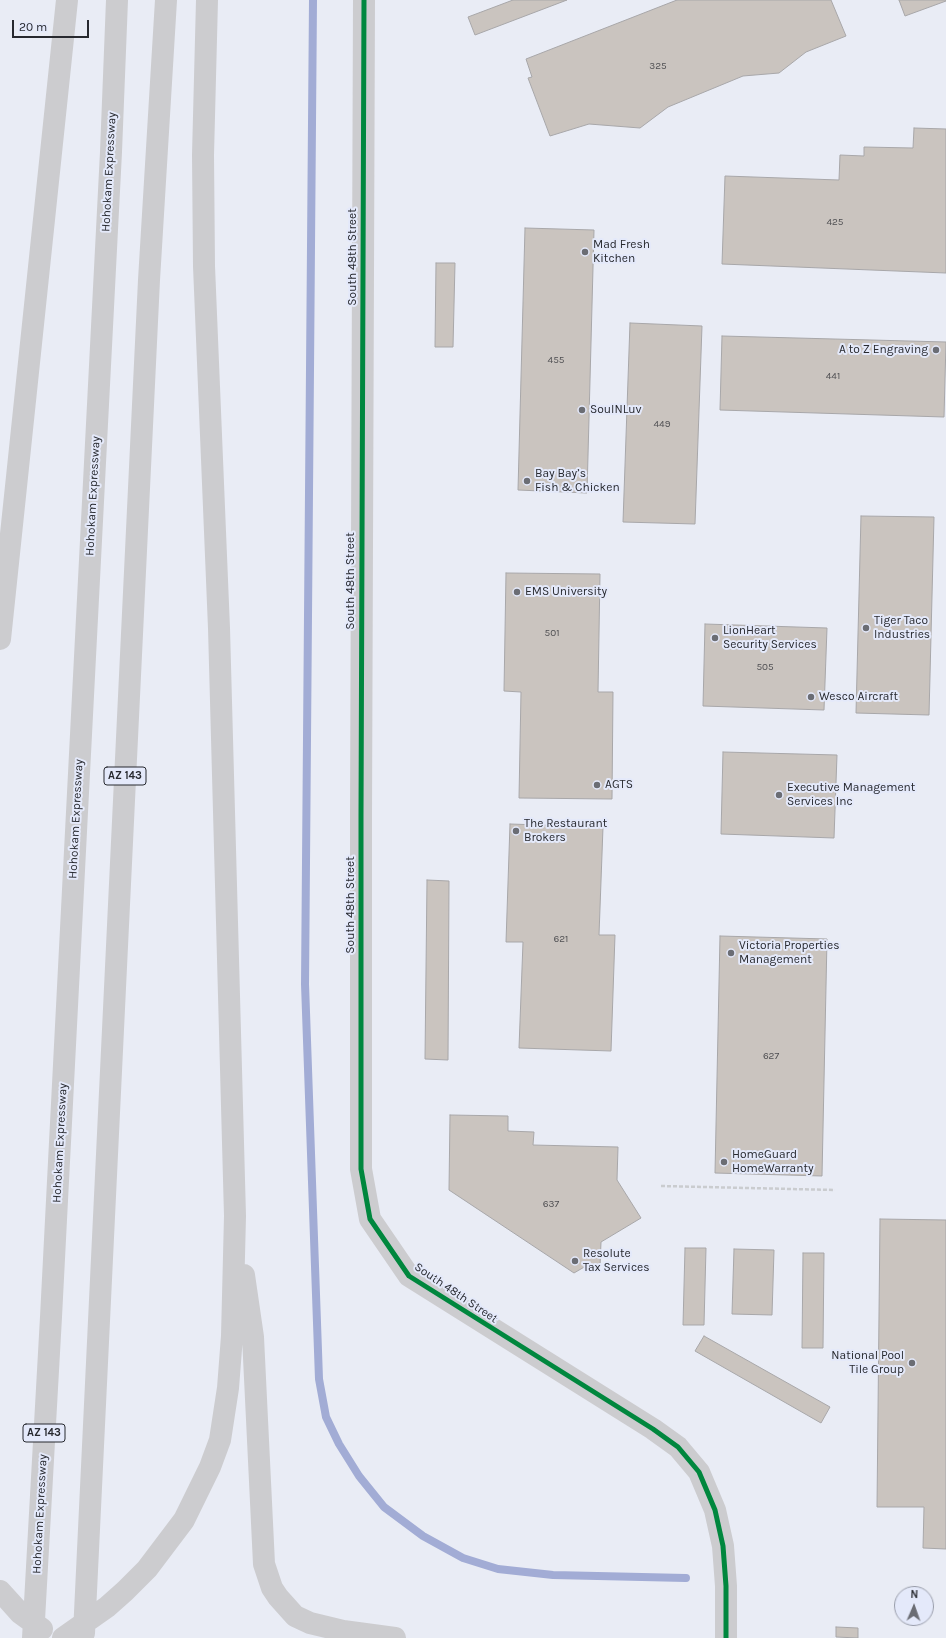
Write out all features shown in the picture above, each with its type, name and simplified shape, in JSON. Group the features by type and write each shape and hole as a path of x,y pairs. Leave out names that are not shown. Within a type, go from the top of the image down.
{"main road":[{"path":"0,639 67,0"},
{"name":"Hohokam Expressway","path":"33,1638 52,1309 117,0"},
{"name":"AZ 143","path":"84,1638 149,280 166,0"},
{"path":"63,1638 107,1607 147,1569 184,1520 210,1467 220,1440 228,1388 232,1336 235,1216 219,628 204,258 203,162 207,0"},
{"name":"South 48th Street","path":"364,0 361,1169 370,1219 409,1276 653,1429 678,1447 699,1472 715,1510 723,1546 726,1586 726,1638"},
{"path":"235,1216 253,1337 264,1559 272,1588 295,1616 310,1624 343,1631 396,1638"},
{"path":"0,1591 20,1613 37,1627 56,1638"}],"path":[{"path":"661,1186 835,1190"}],"building":[{"path":"513,0 567,0 475,35 468,17"},
{"path":"677,0 831,0 846,36 806,52 779,73 743,76 668,107 640,128 589,124 550,136 528,78 532,77 526,59"},
{"path":"899,0 946,0 946,1 905,16"},
{"path":"914,128 946,129 946,273 722,264 725,176 839,180 840,155 864,156 864,147 913,148"},
{"path":"525,228 594,230 587,493 518,490"},
{"path":"436,263 455,263 453,347 435,347"},
{"path":"630,323 702,326 695,524 623,522"},
{"path":"722,336 946,342 944,417 720,410"},
{"path":"861,516 934,517 929,715 856,713"},
{"path":"506,573 600,574 598,692 613,692 612,799 519,798 521,692 504,691"},
{"path":"705,624 827,628 824,710 703,706"},
{"name":"Executive Management Services Inc","path":"723,752 837,755 834,838 721,834"},
{"path":"510,824 603,827 599,935 615,935 611,1051 519,1048 523,942 506,942"},
{"path":"427,880 449,881 448,1060 425,1059"},
{"path":"720,936 827,939 822,1176 715,1173"},
{"path":"450,1115 508,1116 508,1131 534,1132 533,1145 618,1147 617,1180 641,1218 601,1242 600,1266 586,1266 574,1273 449,1190"},
{"name":"National Pool Tile Group","path":"880,1219 946,1220 946,1549 923,1548 924,1507 877,1507"},
{"path":"685,1248 706,1248 704,1325 683,1325"},
{"path":"734,1249 774,1250 772,1315 732,1314"},
{"path":"803,1253 824,1253 823,1348 802,1348"},
{"path":"704,1336 830,1407 821,1423 695,1351"},
{"path":"836,1627 858,1628 858,1638 836,1637"}],"waterway":[{"path":"313,0 305,984 319,1379 326,1417 339,1444 359,1476 384,1507 423,1536 463,1558 498,1569 553,1575 686,1578"}],"cycle path":[{"path":"364,0 361,1169 370,1219 409,1276 653,1429 678,1447 699,1472 715,1510 723,1546 726,1586 726,1638"}],"place":[{"name":"Mad Fresh Kitchen","path":"585,252"},
{"name":"A to Z Engraving","path":"936,350"},
{"name":"SoulNLuv","path":"582,410"},
{"name":"Bay Bay’s Fish & Chicken","path":"527,481"},
{"name":"EMS University","path":"517,592"},
{"name":"Tiger Taco Industries","path":"866,628"},
{"name":"LionHeart Security Services","path":"715,638"},
{"name":"Wesco Aircraft","path":"811,697"},
{"name":"AGTS","path":"597,785"},
{"name":"Executive Management Services Inc","path":"779,795"},
{"name":"The Restaurant Brokers","path":"516,831"},
{"name":"Victoria Properties Management","path":"731,953"},
{"name":"HomeGuard HomeWarranty","path":"724,1162"},
{"name":"Resolute Tax Services","path":"575,1261"},
{"name":"National Pool Tile Group","path":"912,1363"}]}
